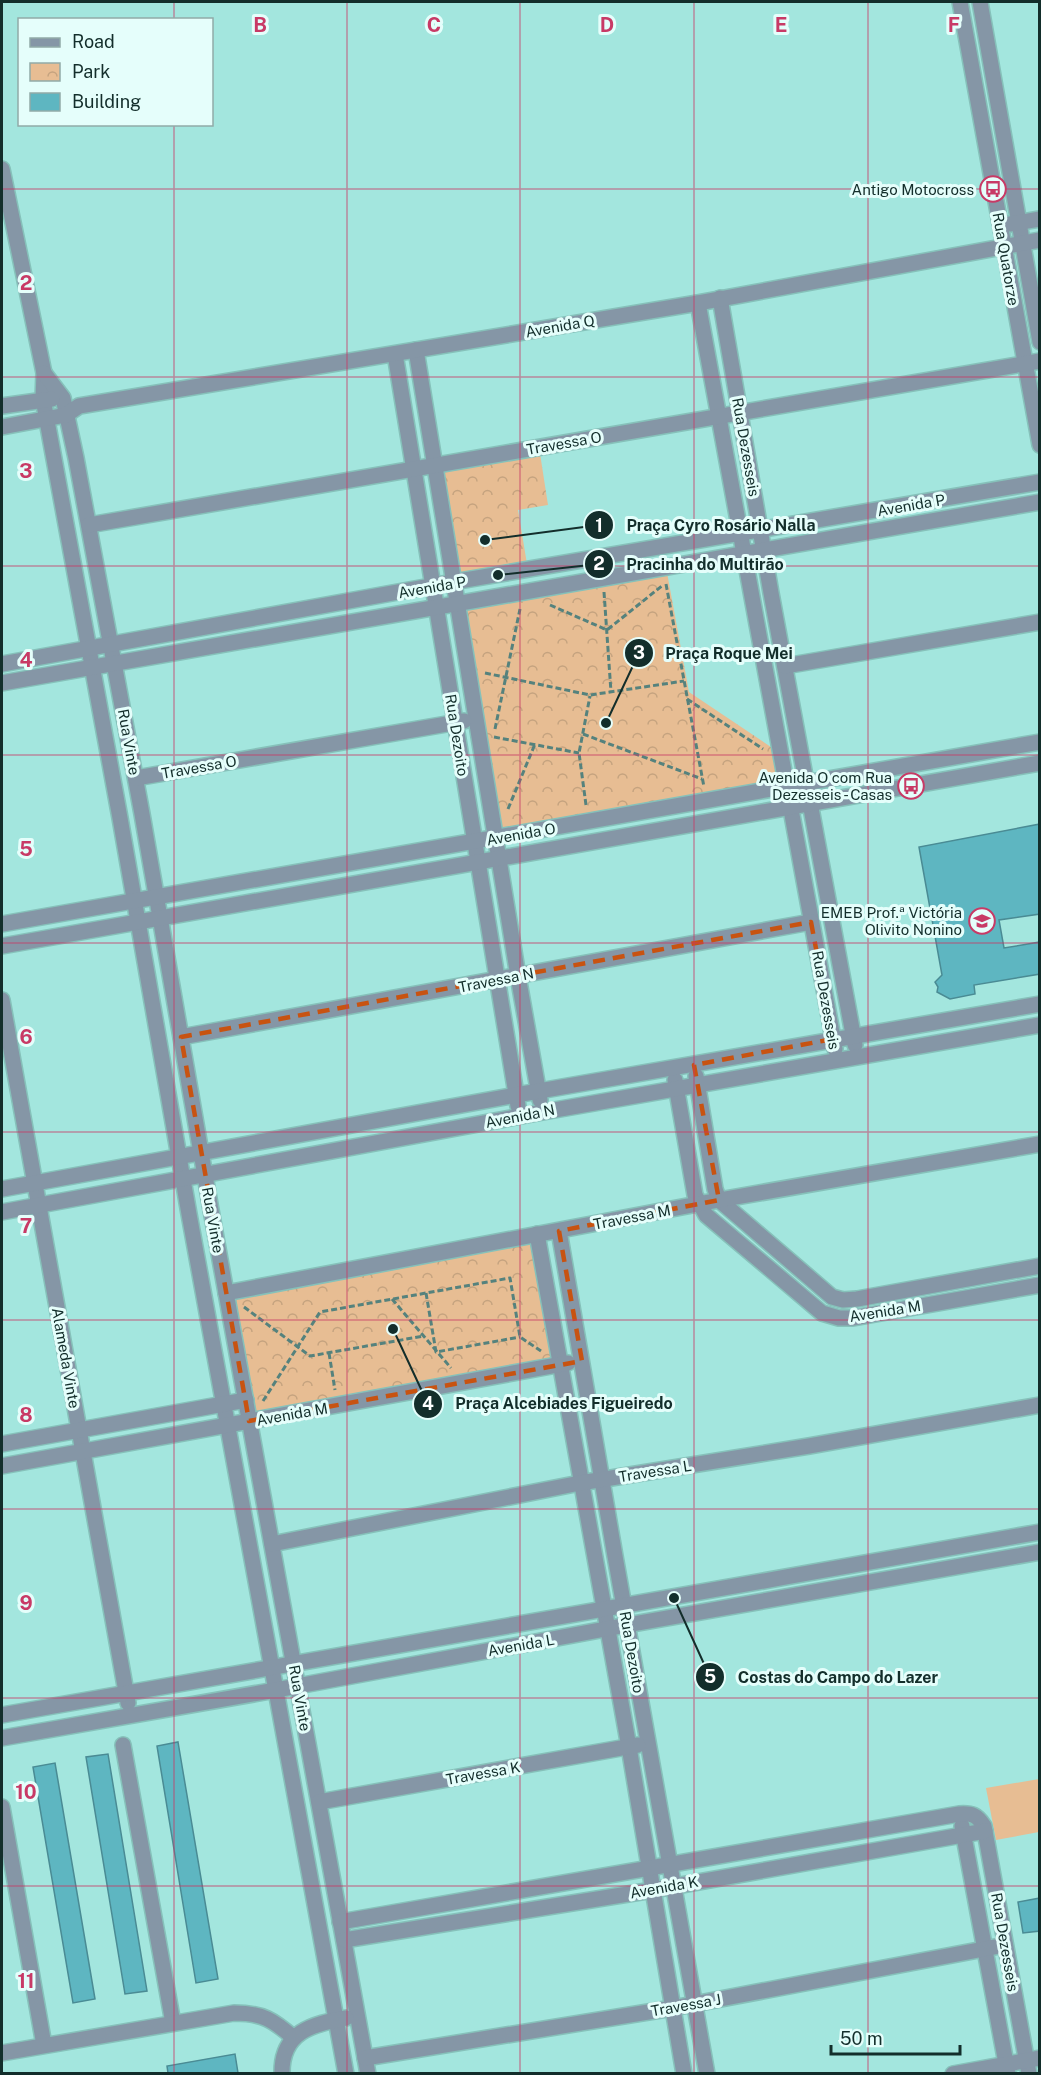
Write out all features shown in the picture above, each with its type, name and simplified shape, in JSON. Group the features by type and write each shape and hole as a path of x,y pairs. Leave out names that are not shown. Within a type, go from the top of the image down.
{"street":[{"name":"Rua Quatorze","path":"960,2 1004,247 1032,362 1040,445"},
{"name":"Rua Quatorze","path":"980,2 1040,342"},
{"name":"Rua Vinte","path":"2,169 44,373 43,399 138,921 182,1179 346,2073"},
{"path":"1000,226 1040,219"},
{"name":"Avenida Q","path":"2,427 47,419 73,410 698,303 1040,240"},
{"name":"Rua Dezesseis","path":"720,298 760,531 857,1057"},
{"name":"Rua Dezesseis","path":"698,303 837,1061"},
{"name":"Rua Dezoito","path":"416,350 467,669 482,730 499,858 543,1112"},
{"name":"Rua Dezoito","path":"395,354 519,1117"},
{"name":"Travessa O","path":"89,525 1032,362"},
{"name":"Rua Vinte","path":"44,373 73,410 89,525 366,2066"},
{"path":"2,406 43,399 63,399"},
{"name":"Avenida P","path":"2,664 453,582 1040,482"},
{"name":"Avenida P","path":"2,683 578,583 664,575 744,554 1040,502"},
{"path":"572,563 578,583"},
{"path":"331,604 333,625"},
{"path":"785,666 1040,622"},
{"name":"Travessa O","path":"136,778 454,722 482,730"},
{"name":"Avenida O","path":"2,924 1040,742"},
{"name":"Avenida O","path":"2,946 1040,763"},
{"name":"Travessa N","path":"181,1037 812,922"},
{"name":"Alameda Vinte","path":"2,1000 130,1715"},
{"name":"Avenida N","path":"2,1190 516,1095 1040,1004"},
{"name":"Avenida N","path":"2,1212 697,1084 1040,1025"},
{"path":"693,1065 715,1189 719,1200"},
{"path":"673,1068 695,1195 699,1205"},
{"name":"Travessa M","path":"226,1293 719,1200 1040,1144"},
{"name":"Avenida M","path":"719,1200 832,1297 843,1300 1040,1266"},
{"name":"Avenida M","path":"699,1205 706,1215 822,1313 839,1318 864,1316 1040,1285"},
{"name":"Rua Dezoito","path":"559,1231 707,2073"},
{"name":"Rua Dezoito","path":"537,1234 629,1747 684,2073"},
{"path":"839,1318 843,1300"},
{"name":"Avenida M","path":"2,1466 582,1361"},
{"name":"Avenida M","path":"2,1444 246,1400"},
{"name":"Travessa L","path":"272,1544 580,1483 809,1446 1040,1405"},
{"name":"Avenida L","path":"2,1715 1040,1532"},
{"path":"982,1543 986,1561"},
{"name":"Avenida L","path":"2,1738 1040,1552"},
{"name":"Travessa K","path":"319,1802 648,1743"},
{"path":"123,1745 173,2022"},
{"path":"2,1807 44,2045"},
{"name":"Rua Dezesseis","path":"1007,2069 963,1835 966,1814 979,1818 985,1831 1005,1945 1032,2064"},
{"name":"Avenida K","path":"340,1922 966,1814"},
{"name":"Avenida K","path":"344,1940 653,1890 985,1831"},
{"name":"Travessa J","path":"366,2066 1005,1945"},
{"path":"2,2053 234,2013 256,2014 272,2020 294,2038"},
{"path":"282,2073 285,2054 294,2038 310,2027 357,2016"},
{"path":"953,2073 1007,2069 1032,2064"}],"path":[{"path":"607,630 664,575"},
{"path":"664,575 706,801"},
{"path":"603,579 611,692"},
{"path":"579,753 482,730 505,678 523,593 607,630"},
{"path":"467,669 590,695 684,681"},
{"path":"589,821 579,753 590,695"},
{"path":"687,699 782,761"},
{"path":"583,734 702,779"},
{"path":"496,838 535,744"},
{"path":"249,1421 320,1312 510,1278 520,1337 436,1352"},
{"path":"226,1293 310,1356 424,1336"},
{"path":"426,1293 436,1352"},
{"path":"392,1299 463,1382"},
{"path":"329,1353 338,1405"}],"highlighted area":[{"path":"811,922 833,1039 694,1065 719,1200 559,1231 582,1361 249,1421 181,1037"}],"green space":[{"path":"539,447 548,505 518,510 528,570 454,583 434,465"},
{"path":"666,567 689,692 780,753 787,787 496,838 457,605"},
{"path":"537,1235 559,1365 249,1421 226,1293"},
{"path":"1039,1779 1039,1832 996,1840 986,1788"}],"building":[{"name":"EMEB Prof.ª Victória Olivito Nonino","path":"1040,824 1040,914 999,920 1004,948 1040,942 1040,974 974,985 975,994 950,999 937,992 938,987 935,982 942,975 919,847"},
{"path":"178,1742 218,1979 196,1983 157,1746"},
{"path":"108,1754 147,1991 125,1994 86,1757"},
{"path":"55,1763 95,1999 73,2003 33,1767"},
{"path":"1040,1898 1040,1931 1023,1933 1018,1902"},
{"path":"235,2054 238,2073 168,2073 167,2066"}],"place":[{"name":"Antigo Motocross","path":"993,189"},
{"name":"Praça Cyro Rosário Nalla","path":"485,540"},
{"name":"Pracinha do Multirão","path":"498,575"},
{"name":"Praça Roque Mei","path":"606,723"},
{"name":"Avenida O com Rua Dezesseis - Casas","path":"911,786"},
{"name":"EMEB Prof.ª Victória Olivito Nonino","path":"982,921"},
{"name":"Praça Alcebiades Figueiredo","path":"393,1329"},
{"name":"Costas do Campo do Lazer","path":"674,1598"}]}
